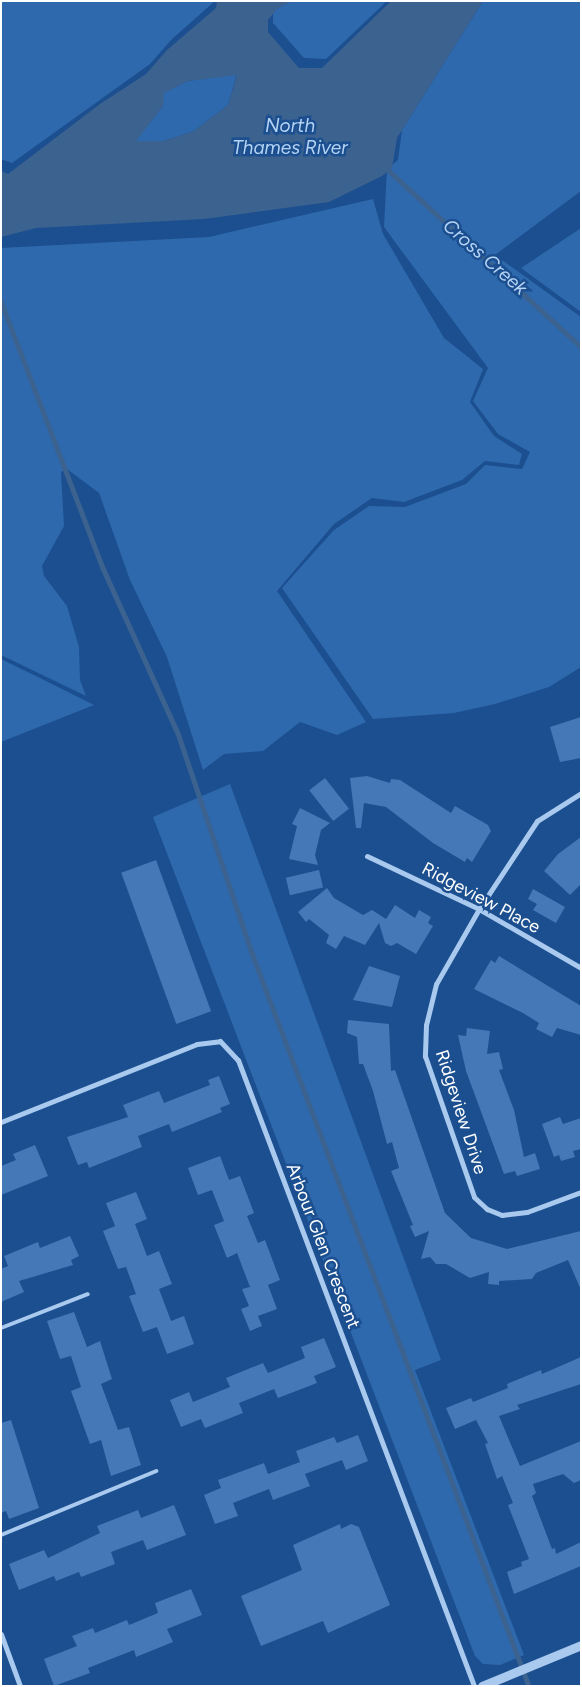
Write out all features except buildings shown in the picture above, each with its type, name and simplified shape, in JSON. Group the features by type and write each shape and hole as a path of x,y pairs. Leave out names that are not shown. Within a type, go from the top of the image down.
{"street":[{"name":"Ridgeview Drive","path":"581,793 537,821 479,909 436,984 426,1025 426,1048 474,1196 487,1209 502,1215 527,1212 581,1192"},
{"name":"Ridgeview Place","path":"367,856 479,909 581,968"},
{"name":"Arbour Glen Crescent","path":"1,1122 197,1044 220,1041 238,1060 474,1686"},
{"path":"1,1634 20,1686"},
{"path":"482,1686 581,1645"}],"lane":[{"path":"1,1328 88,1294"},
{"path":"1,1535 156,1471"}],"shaded area":[{"path":"1,1 215,1 171,40 150,64 12,163 1,159"},
{"path":"282,1 387,1 326,59 304,58 273,23 273,12"},
{"path":"483,1 581,1 581,191 495,255 581,317 581,667 549,687 495,704 454,713 373,719 282,588 334,530 369,506 405,507 466,484 485,465 522,469 530,452 498,434 473,401 488,368 384,227 387,169 398,160 402,130"},
{"path":"237,74 228,105 194,131 164,141 135,141 163,106 163,93 188,81"},
{"path":"373,199 383,234 444,338 483,369 470,402 494,436 522,454 519,465 485,461 462,480 404,502 372,498 334,524 277,591 366,722 337,735 300,722 263,751 224,754 203,770 167,657 130,580 99,493 67,469 61,472 64,526 42,566 44,576 67,606 79,647 80,680 86,696 1,655 1,248 209,237"},
{"path":"581,228 581,312 521,268"},
{"path":"1,659 44,680 94,705 1,742"},
{"path":"230,784 441,1360 415,1370 524,1655 500,1665 483,1664 475,1656 153,817"}],"water":[{"name":"North Thames River","path":"217,1 292,1 277,9 268,20 268,32 299,68 322,68 391,1 483,1 397,138 392,168 382,176 329,202 204,219 36,228 1,237 1,171 8,174 100,104 146,74 167,50 216,8","holes":["237,75 228,105 194,131 164,141 136,141 163,106 164,93 188,81"]}],"waterway":[{"name":"Cross Creek","path":"387,169 581,347"},
{"path":"1,301 103,568 178,733 252,953 529,1686"}]}
